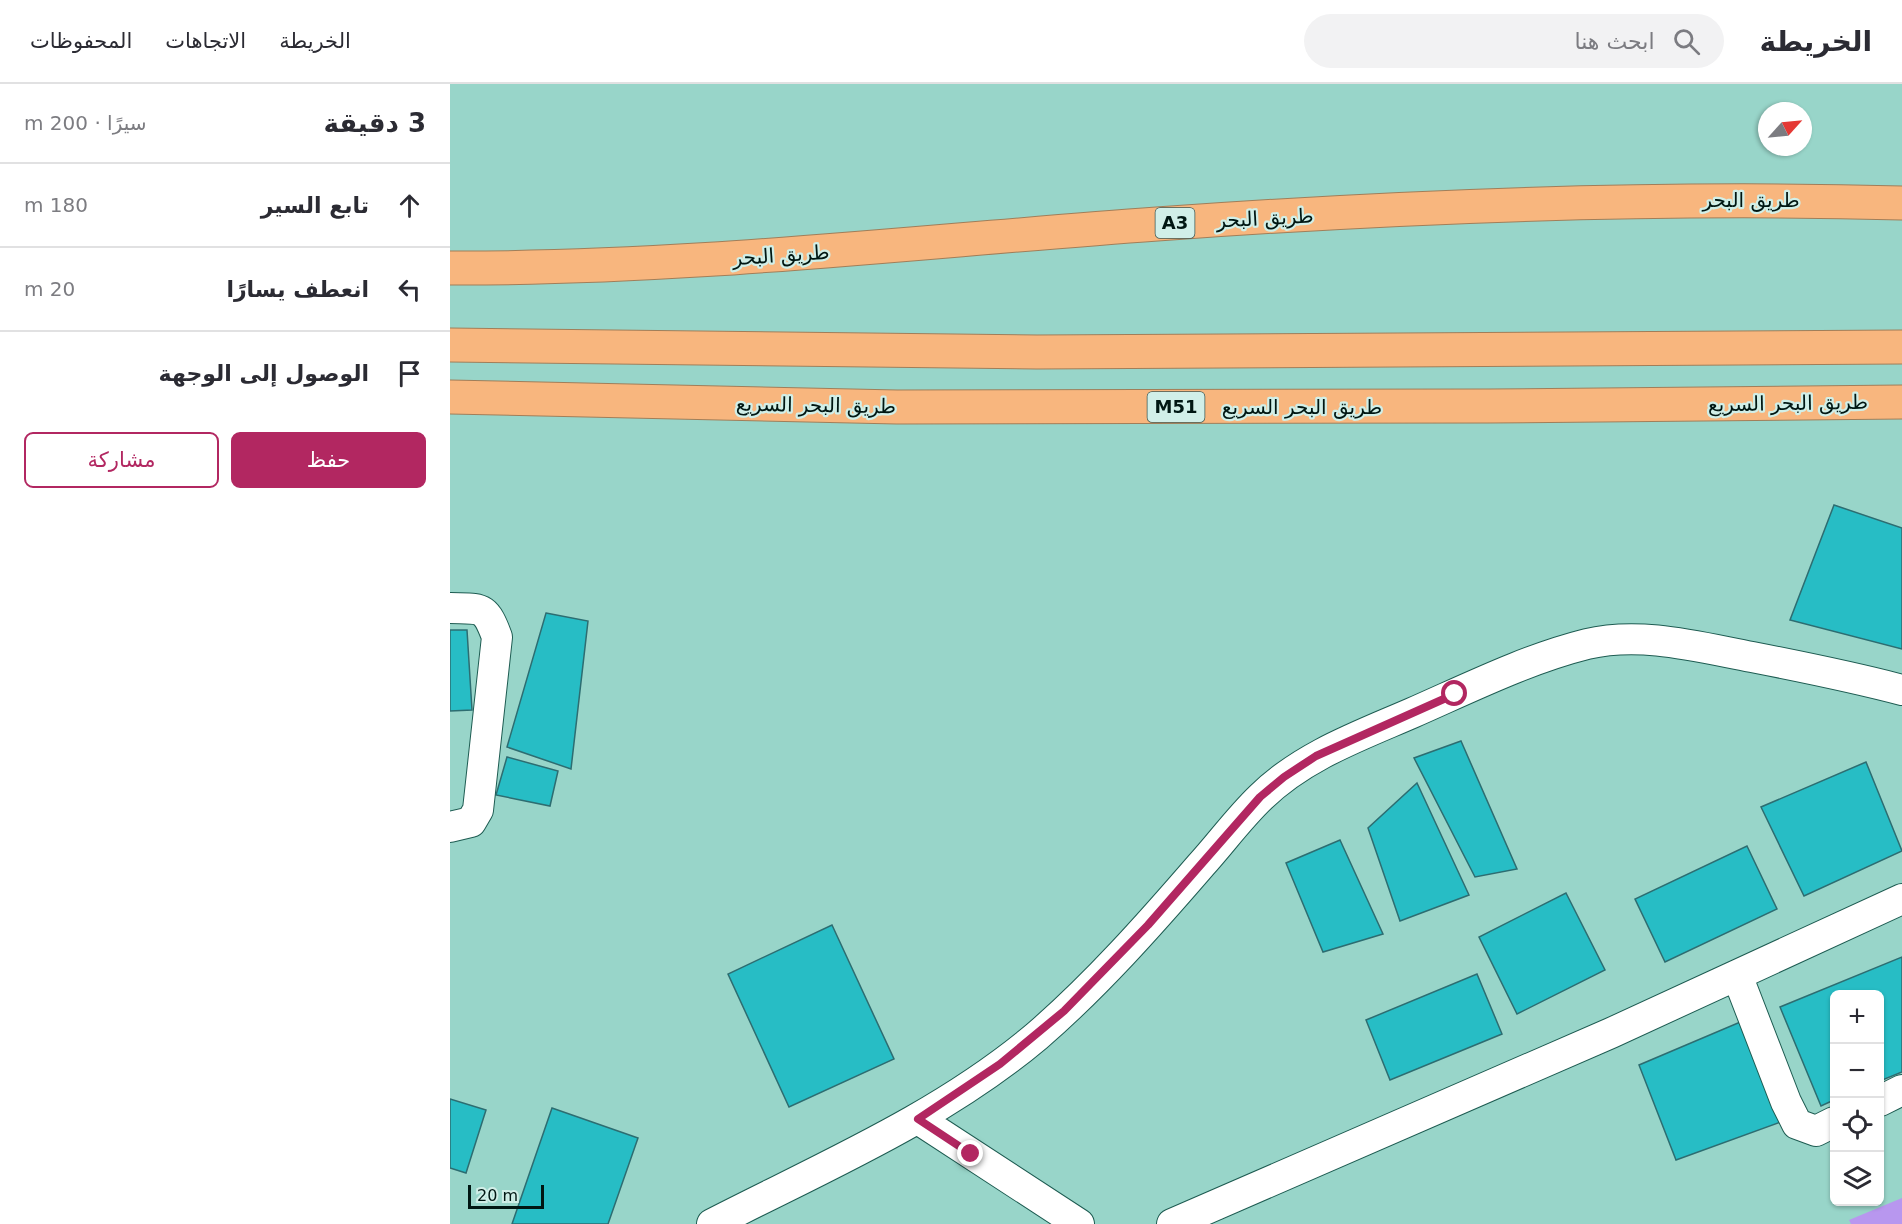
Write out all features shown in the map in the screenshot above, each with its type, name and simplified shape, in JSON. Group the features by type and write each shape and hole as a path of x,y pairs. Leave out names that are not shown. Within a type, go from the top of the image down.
{"highway":[{"name":"طريق البحر","path":"450,268 527,269 659,263 1158,224 1440,207 1616,201 1778,200 1902,203"},
{"path":"450,345 1037,352 1902,347"},
{"name":"طريق البحر السريع","path":"450,397 897,407 1489,406 1902,402"}],"street":[{"path":"450,608 480,608 492,622 497,637 478,810 471,822 450,827"},
{"path":"712,1224 918,1119 1013,1055 1064,1011 1148,925 1260,797 1284,777 1316,756 1422,708 1557,654 1589,644 1624,639 1676,642 1855,678 1902,690"},
{"path":"1172,1224 1611,1033 1902,899"},
{"path":"1737,975 1786,1102 1797,1124 1815,1131 1830,1124"},
{"path":"1884,1099 1902,1090"},
{"path":"918,1119 1079,1224"}],"shaded area":[{"path":"1902,1198 1902,1224 1851,1224 1849,1220 1884,1206"}],"building":[{"path":"1834,505 1902,528 1902,649 1790,620"},
{"path":"546,613 588,621 571,769 507,747"},
{"path":"450,630 467,630 472,710 450,711"},
{"path":"1461,741 1517,869 1475,877 1414,758"},
{"path":"507,757 558,771 550,806 496,795"},
{"path":"1866,762 1902,851 1804,896 1761,807"},
{"path":"1417,783 1469,895 1400,921 1368,828"},
{"path":"1340,840 1383,934 1323,952 1286,863"},
{"path":"1747,846 1777,909 1665,962 1635,899"},
{"path":"1566,893 1605,970 1517,1014 1479,937"},
{"path":"832,925 894,1059 789,1107 728,974"},
{"path":"1902,957 1902,1072 1884,1079 1884,990 1830,990 1830,1102 1821,1106 1780,1007"},
{"path":"1477,974 1502,1034 1390,1080 1366,1020"},
{"path":"1745,1020 1786,1120 1676,1160 1639,1065"},
{"path":"450,1099 486,1110 466,1173 450,1168"},
{"path":"552,1108 638,1138 608,1224 512,1224"}],"route":[{"path":"971,1154 918,1119 1000,1064 1064,1011 1148,925 1260,797 1284,777 1316,756 1455,694"}]}
